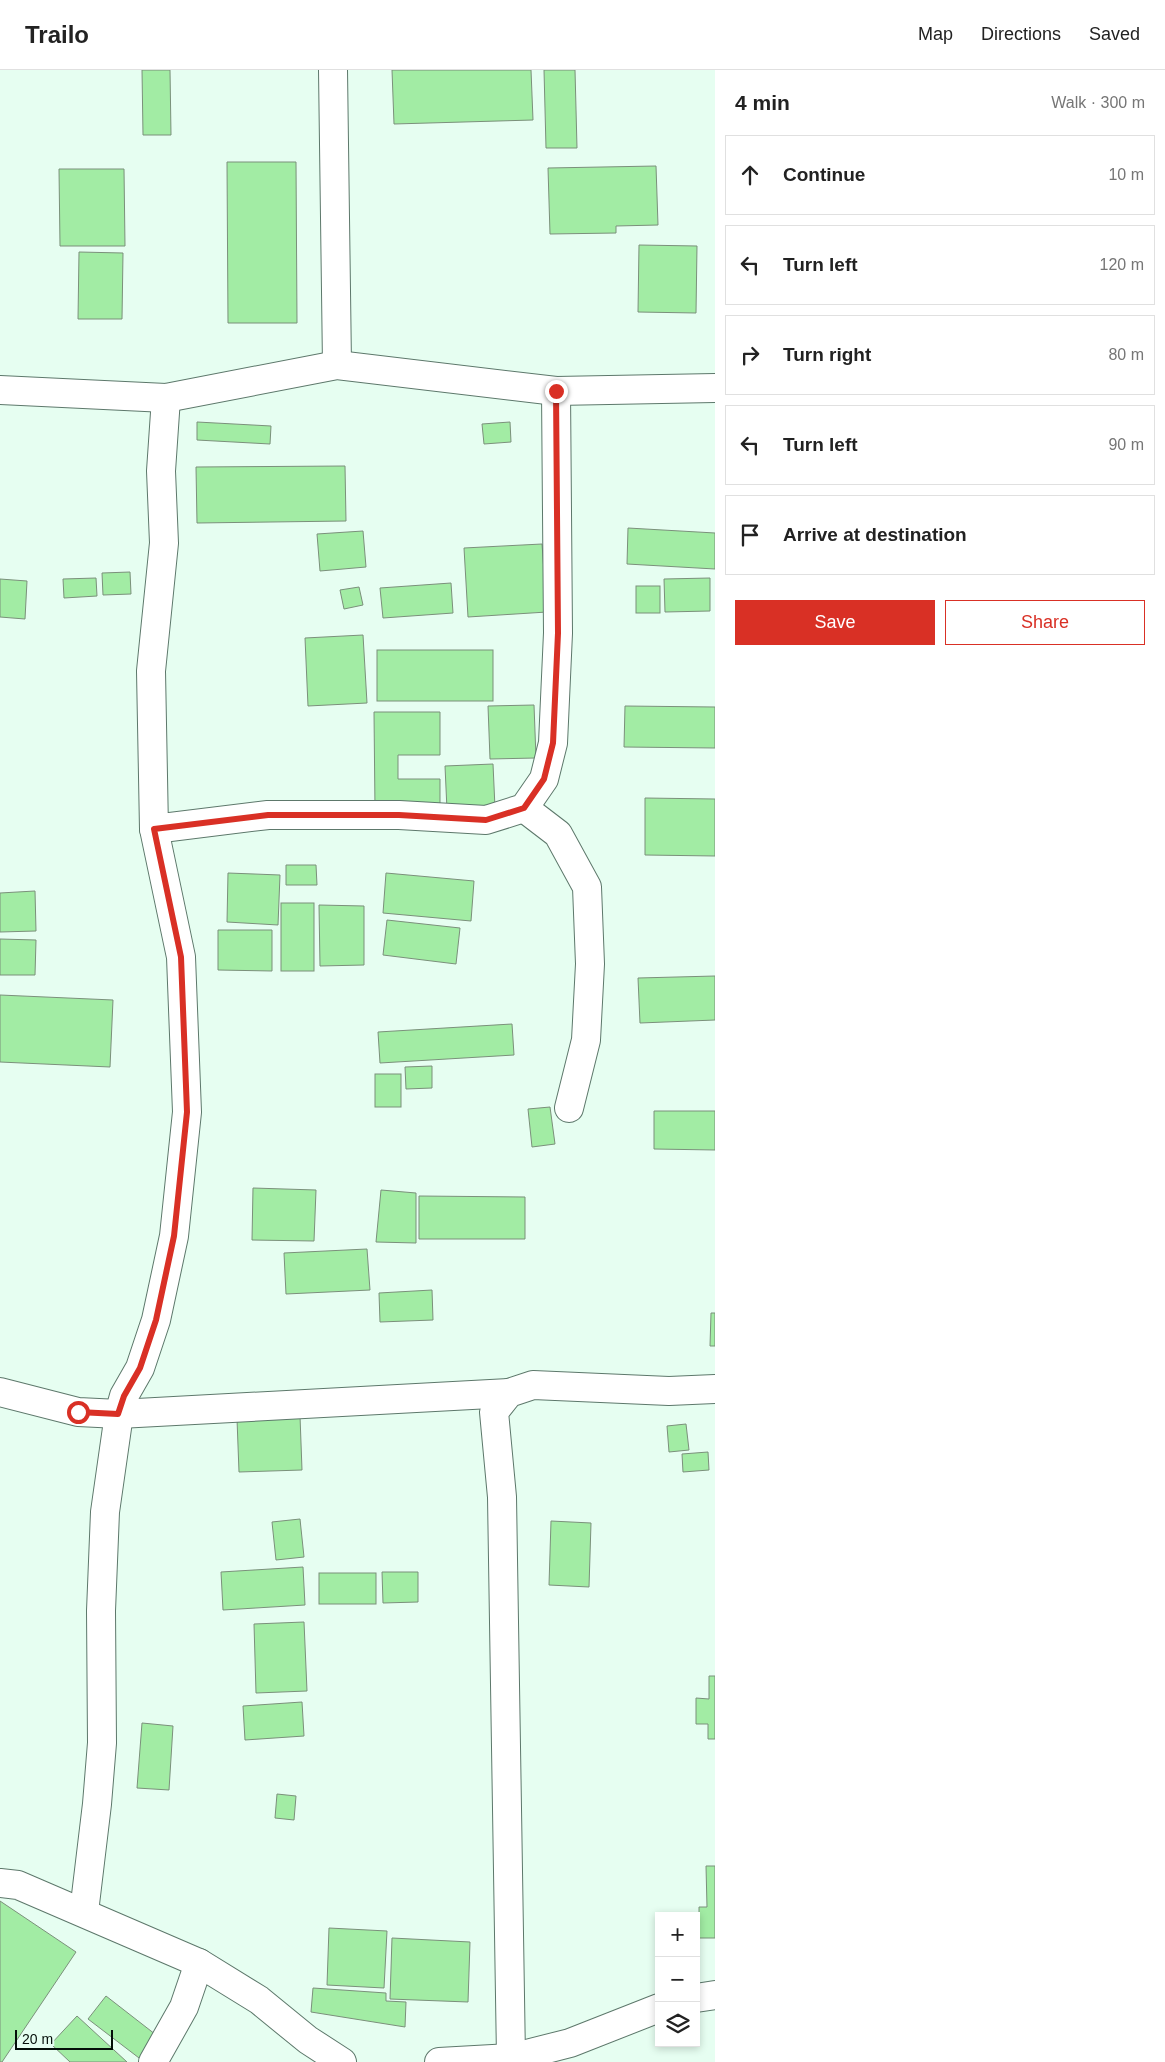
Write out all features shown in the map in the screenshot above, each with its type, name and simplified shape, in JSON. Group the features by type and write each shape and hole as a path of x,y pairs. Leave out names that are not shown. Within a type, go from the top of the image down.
{"street":[{"path":"333,70 337,365"},
{"path":"0,390 166,398 337,365 556,391 715,388"},
{"path":"154,829 268,815 399,815 486,820 524,808 544,779 553,743 558,633 556,391"},
{"path":"84,1912 102,1743 101,1611 105,1512 118,1414 124,1396 140,1368 156,1320 174,1236 187,1112 181,957 154,829 151,671 164,543 161,471 166,398"},
{"path":"524,808 558,834 587,887 590,964 586,1040 569,1108"},
{"path":"0,1392 78,1412 118,1414 509,1393 533,1385 669,1391 715,1389"},
{"path":"509,1393 494,1412 502,1506 511,2058"},
{"path":"0,1882 18,1885 199,1963 259,2000 308,2040 342,2062"},
{"path":"153,2062 184,2007 199,1963"},
{"path":"700,1997 715,1995"},
{"path":"439,2062 511,2058 570,2044 655,2010"}],"building":[{"path":"142,70 170,70 171,135 143,135"},
{"path":"392,70 531,70 533,120 394,124"},
{"path":"544,70 575,70 577,148 546,148"},
{"path":"227,162 296,162 297,323 228,323"},
{"path":"656,166 658,225 616,226 616,233 550,234 548,168"},
{"path":"59,169 124,169 125,246 60,246"},
{"path":"639,245 697,246 696,313 638,312"},
{"path":"79,252 123,253 122,319 78,319"},
{"path":"197,422 271,426 270,444 197,440"},
{"path":"510,422 511,442 484,444 482,424"},
{"path":"345,466 346,521 197,523 196,467"},
{"path":"628,528 715,533 715,569 627,564"},
{"path":"363,531 366,567 320,571 317,534"},
{"path":"542,544 547,612 468,617 464,548"},
{"path":"130,572 131,594 103,595 102,573"},
{"path":"96,578 97,596 64,598 63,579"},
{"path":"710,578 710,611 665,612 664,579"},
{"path":"0,579 27,581 25,619 0,617"},
{"path":"451,583 453,613 383,618 380,588"},
{"path":"636,586 660,586 660,613 636,613"},
{"path":"359,587 363,605 344,609 340,590"},
{"path":"363,635 367,703 308,706 305,638"},
{"path":"377,650 493,650 493,701 377,701"},
{"path":"534,705 536,758 490,759 488,706"},
{"path":"625,706 715,707 715,748 624,747"},
{"path":"374,712 440,712 440,755 398,755 398,779 440,779 440,810 375,810"},
{"path":"493,764 495,808 447,810 445,766"},
{"path":"645,798 715,799 715,856 645,855"},
{"path":"286,865 316,865 317,885 286,885"},
{"path":"228,873 280,875 278,925 227,922"},
{"path":"386,873 474,881 471,921 383,913"},
{"path":"35,891 36,931 0,932 0,893"},
{"path":"281,903 314,903 314,971 281,971"},
{"path":"319,905 364,906 364,965 320,966"},
{"path":"387,920 460,928 456,964 383,955"},
{"path":"218,930 272,930 272,971 218,970"},
{"path":"0,939 36,940 35,975 0,975"},
{"path":"715,976 715,1020 640,1023 638,978"},
{"path":"0,995 113,1000 110,1067 0,1062"},
{"path":"512,1024 514,1055 380,1063 378,1032"},
{"path":"432,1066 432,1088 406,1089 405,1067"},
{"path":"375,1074 401,1074 401,1107 375,1107"},
{"path":"550,1107 555,1144 532,1147 528,1109"},
{"path":"654,1111 715,1111 715,1150 654,1149"},
{"path":"253,1188 316,1190 314,1241 252,1240"},
{"path":"381,1190 416,1193 416,1243 376,1242"},
{"path":"419,1196 525,1197 525,1239 419,1239"},
{"path":"367,1249 370,1290 286,1294 284,1253"},
{"path":"432,1290 433,1320 380,1322 379,1293"},
{"path":"711,1313 715,1313 715,1346 710,1346"},
{"path":"300,1416 302,1470 239,1472 237,1419"},
{"path":"686,1424 689,1450 669,1452 667,1426"},
{"path":"708,1452 709,1470 683,1472 682,1454"},
{"path":"300,1519 304,1557 276,1560 272,1522"},
{"path":"551,1521 591,1523 589,1587 549,1585"},
{"path":"303,1567 305,1605 223,1610 221,1572"},
{"path":"382,1572 418,1572 418,1602 383,1603"},
{"path":"319,1573 376,1573 376,1604 319,1604"},
{"path":"304,1622 307,1691 256,1693 254,1624"},
{"path":"709,1676 715,1676 715,1739 708,1739 708,1724 696,1724 696,1698 709,1699"},
{"path":"302,1702 304,1736 245,1740 243,1706"},
{"path":"142,1723 173,1726 169,1790 137,1788"},
{"path":"277,1794 296,1796 294,1820 275,1818"},
{"path":"706,1866 715,1866 715,1938 700,1938 699,1907 707,1907"},
{"path":"0,1901 76,1952 2,2062 0,2062"},
{"path":"329,1928 387,1931 384,1988 327,1985"},
{"path":"392,1938 470,1942 468,2002 390,1999"},
{"path":"313,1988 386,1993 386,2001 406,2002 405,2027 311,2012"},
{"path":"106,1996 160,2038 143,2061 88,2019"},
{"path":"77,2016 127,2062 70,2062 51,2044"}],"route":[{"path":"78,1412 118,1414 124,1396 140,1368 156,1320 174,1236 187,1112 181,957 154,829 268,815 399,815 486,820 524,808 544,779 553,743 558,633 556,391"}]}
